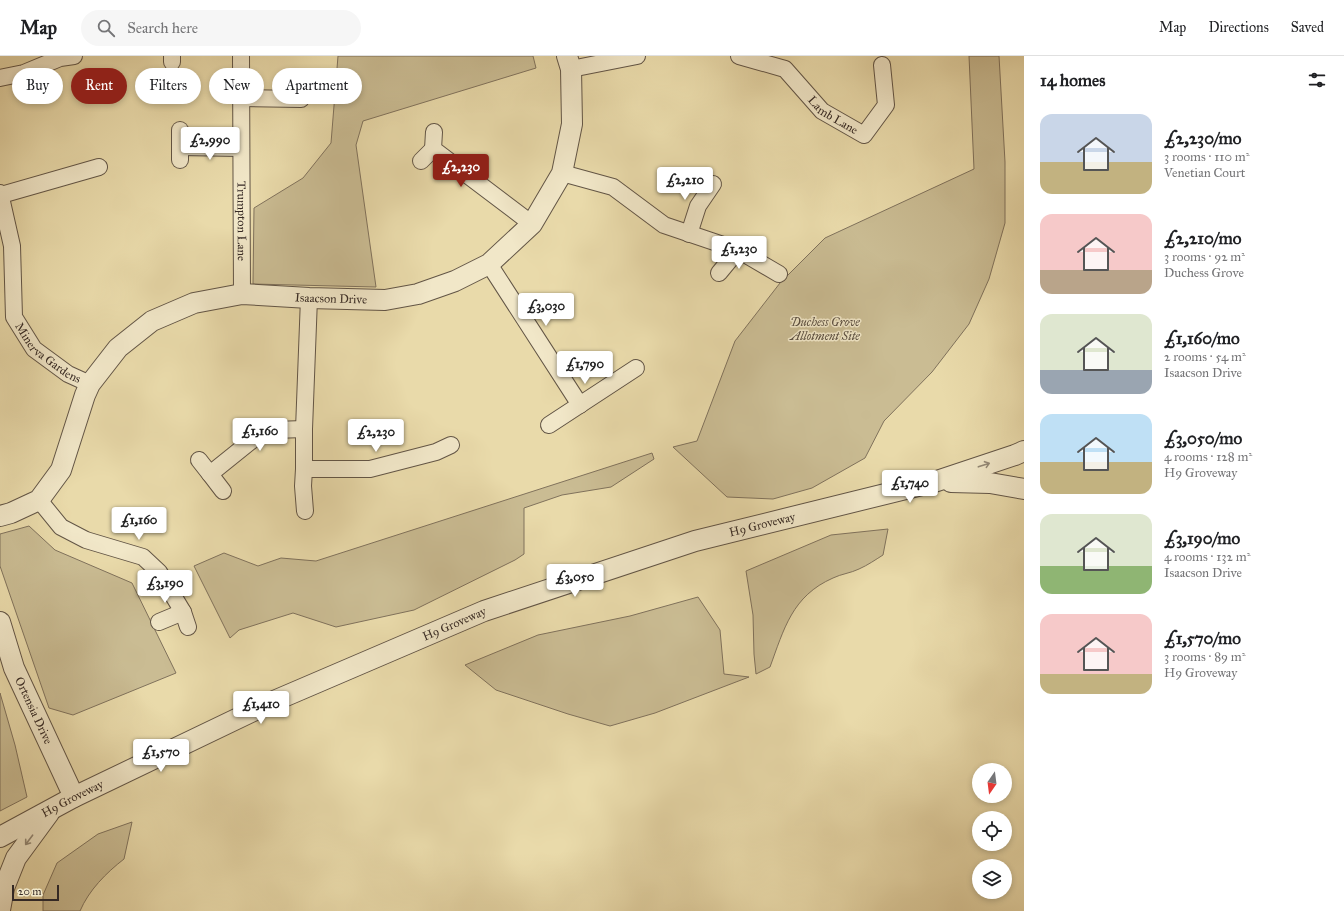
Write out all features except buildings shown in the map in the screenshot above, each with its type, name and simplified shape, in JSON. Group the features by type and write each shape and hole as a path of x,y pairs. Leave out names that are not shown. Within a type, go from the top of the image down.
{"street":[{"name":"Trumpton Lane","path":"241,56 241,68"},
{"path":"569,62 637,56"},
{"name":"Lamb Lane","path":"739,56 785,68 822,111 864,135 886,105 882,65"},
{"path":"0,78 24,73 64,57"},
{"name":"Isaacson Drive","path":"0,516 11,513 39,500 61,470 85,394 90,384 118,348 152,321 194,303 242,294 385,300 418,294 455,281 489,264 532,224 562,173 572,124 569,62"},
{"name":"Trumpton Lane","path":"241,104 242,294"},
{"path":"180,130 180,154 241,148"},
{"path":"421,161 433,149 434,132"},
{"path":"433,149 532,224"},
{"name":"Minerva Gardens","path":"90,384 68,374 34,349 14,317 12,246 1,194 99,167"},
{"path":"562,173 613,187 664,225 738,250 779,274"},
{"path":"689,234 698,206 713,184"},
{"path":"719,273 738,250"},
{"path":"489,264 580,405"},
{"path":"305,511 303,486 304,428 309,298"},
{"path":"549,425 636,368"},
{"path":"210,474 256,437 274,430 304,428"},
{"path":"304,469 370,469 436,452 451,444"},
{"name":"H9 Groveway","path":"0,837 74,797 274,701 484,611 695,542 934,482 1015,456 1024,451"},
{"path":"199,460 223,491"},
{"name":"H9 Groveway","path":"934,482 990,483 1024,489"},
{"path":"39,500 61,527 86,540 143,557 159,572 183,612 188,627"},
{"path":"159,622 183,612"},
{"name":"Ortensia Drive","path":"0,622 14,668 74,797"},
{"path":"0,910 4,888 16,858 52,808"}],"green space":[{"path":"338,56 533,56 536,68 363,121 356,145 376,287 253,284 254,208 303,178 331,143 334,104 362,104 362,68 337,68"},
{"name":"Duchess Grove Allotment Site","path":"969,56 999,56 1005,162 1005,223 989,279 969,324 932,372 884,421 865,458 812,488 773,499 727,497 673,447 697,441 735,341 780,283 825,238 974,169"},
{"path":"652,453 654,459 611,487 562,495 524,508 524,554 515,560 414,610 336,627 293,613 239,630 230,638 194,566 224,553 258,566 281,558 316,561"},
{"path":"29,526 55,550 132,583 176,673 73,715 49,708 0,566 0,534"},
{"path":"888,529 883,555 853,572 836,577 819,585 808,594 791,615 770,667 756,674 753,615 746,571 831,535"},
{"path":"698,597 720,630 724,674 749,677 655,713 610,726 568,714 496,690 465,665 538,635 630,616"},
{"path":"0,693 15,745 27,797 0,811"},
{"path":"132,822 124,859 93,889 80,911 43,911 43,895 57,863 98,834"}]}
